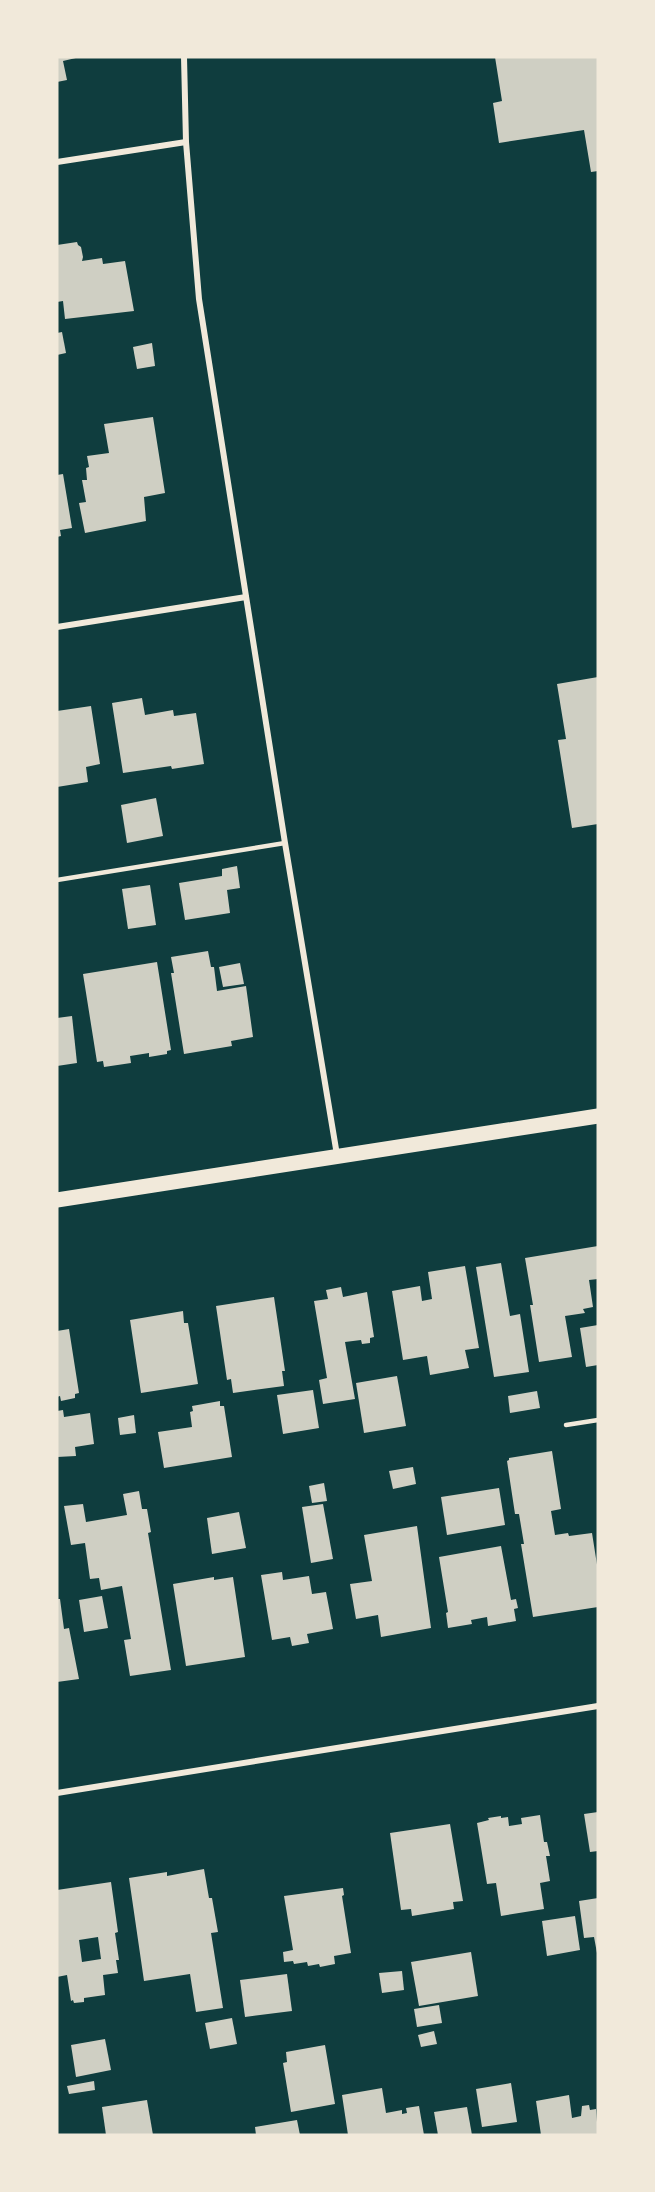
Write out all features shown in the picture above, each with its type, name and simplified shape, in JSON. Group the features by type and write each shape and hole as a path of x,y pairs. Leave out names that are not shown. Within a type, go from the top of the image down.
{"main road":[{"path":"57,1200 598,1116"}],"street":[{"path":"184,57 186,142 199,299 285,843 338,1155"},
{"path":"57,162 186,142"},
{"path":"57,627 246,597"},
{"path":"57,1793 598,1706"}],"lane":[{"path":"57,880 285,843"},
{"path":"566,1425 598,1420"}],"building":[{"path":"57,57 80,57 63,61 67,80 57,82"},
{"path":"495,57 598,57 598,171 591,172 584,130 499,143 493,103 502,101"},
{"path":"77,242 81,247 82,261 102,258 103,264 125,261 134,311 65,319 63,301 57,302 57,245"},
{"path":"62,332 66,353 57,355 57,333"},
{"path":"152,343 155,366 137,369 133,347"},
{"path":"153,417 165,493 144,497 146,521 85,533 79,503 86,502 82,480 87,480 86,468 89,467 87,456 109,453 104,424"},
{"path":"63,474 72,528 60,530 61,536 57,537 57,475"},
{"path":"598,677 598,824 572,828 558,740 566,739 557,684"},
{"path":"142,698 145,715 173,710 174,716 196,713 204,764 123,773 112,703"},
{"path":"91,706 100,764 86,767 88,782 57,787 57,711"},
{"path":"156,798 163,836 127,843 121,805"},
{"path":"237,866 240,888 227,890 230,913 185,920 179,883 222,876 222,869"},
{"path":"150,885 156,925 128,929 122,889"},
{"path":"208,951 211,967 214,967 217,991 246,986 253,1037 231,1041 232,1046 184,1054 171,973 174,973 171,957"},
{"path":"157,962 171,1050 167,1051 167,1054 149,1057 149,1053 130,1056 131,1063 104,1067 103,1061 97,1062 83,974"},
{"path":"240,963 244,984 223,987 219,967"},
{"path":"72,1016 77,1063 57,1066 57,1018"},
{"path":"598,1246 598,1279 589,1280 593,1307 583,1309 585,1313 565,1316 572,1357 539,1362 525,1258"},
{"path":"501,1263 510,1316 520,1314 529,1372 494,1377 476,1267"},
{"path":"465,1266 479,1348 465,1350 469,1368 430,1375 427,1356 403,1360 392,1291 420,1286 422,1301 432,1299 428,1272"},
{"path":"341,1287 343,1297 367,1292 374,1337 370,1338 370,1343 362,1344 361,1340 345,1342 355,1399 323,1404 319,1380 327,1378 314,1301 328,1299 326,1290"},
{"path":"274,1297 285,1371 282,1371 284,1386 233,1393 231,1379 227,1380 216,1306"},
{"path":"183,1311 184,1323 188,1323 198,1384 141,1393 130,1320"},
{"path":"598,1325 598,1365 586,1367 580,1328"},
{"path":"69,1329 79,1393 75,1394 75,1398 61,1401 60,1396 57,1397 57,1331"},
{"path":"397,1376 406,1426 364,1433 356,1383"},
{"path":"313,1390 319,1428 283,1434 277,1395"},
{"path":"537,1391 540,1408 510,1413 508,1396"},
{"path":"220,1401 220,1406 224,1406 232,1457 164,1468 158,1432 192,1427 190,1412 193,1411 192,1406"},
{"path":"63,1410 64,1417 90,1413 94,1444 75,1447 76,1456 57,1457 57,1411"},
{"path":"134,1415 136,1433 120,1435 118,1418"},
{"path":"552,1451 561,1509 551,1511 555,1535 592,1533 598,1571 598,1607 533,1617 521,1544 524,1544 519,1514 515,1514 507,1461 509,1458"},
{"path":"413,1467 416,1484 393,1489 389,1471"},
{"path":"324,1483 327,1501 312,1503 309,1486"},
{"path":"499,1488 505,1525 447,1535 441,1497"},
{"path":"139,1491 142,1509 147,1509 151,1532 148,1533 171,1670 130,1676 124,1640 131,1639 122,1586 101,1590 99,1578 90,1579 85,1543 71,1545 64,1506 83,1504 86,1522 127,1515 123,1494"},
{"path":"323,1504 333,1559 311,1563 302,1507"},
{"path":"239,1512 246,1548 212,1554 207,1518"},
{"path":"417,1526 431,1628 381,1637 378,1615 356,1619 350,1584 372,1581 364,1535"},
{"path":"501,1546 511,1600 516,1599 518,1608 514,1609 516,1621 488,1626 487,1617 471,1620 472,1624 448,1628 446,1613 448,1612 439,1557"},
{"path":"282,1572 283,1580 309,1576 312,1594 326,1592 333,1629 307,1634 309,1643 292,1646 290,1637 272,1640 261,1575"},
{"path":"214,1577 214,1580 233,1577 245,1657 186,1666 173,1584"},
{"path":"102,1596 108,1628 84,1632 79,1600"},
{"path":"57,1599 60,1599 64,1629 69,1628 79,1679 57,1682"},
{"path":"598,1812 598,1851 590,1852 584,1814"},
{"path":"540,1815 544,1842 547,1842 550,1856 546,1856 550,1881 540,1883 544,1909 501,1916 496,1883 487,1884 477,1823 501,1816 501,1818 508,1817 509,1826 522,1824 521,1818"},
{"path":"450,1824 463,1901 453,1902 454,1909 412,1916 411,1909 401,1910 390,1833"},
{"path":"204,1869 218,1932 211,1933 223,2008 196,2012 190,1974 144,1981 129,1878 167,1872 167,1876"},
{"path":"111,1882 118,1932 115,1933 119,1960 116,1960 118,1973 103,1975 105,1995 84,1998 84,2002 74,2003 73,2000 71,2001 67,1975 57,1977 57,1890","holes":["98,1937 101,1959 82,1962 79,1940"]},
{"path":"343,1888 344,1895 342,1896 351,1953 334,1956 335,1964 320,1967 319,1964 308,1966 307,1962 294,1964 293,1961 284,1962 283,1952 293,1950 284,1896"},
{"path":"598,1898 597,1953 594,1937 584,1938 579,1901"},
{"path":"575,1916 580,1950 547,1956 542,1921"},
{"path":"471,1952 478,1996 419,2006 411,1962"},
{"path":"402,1971 404,1990 382,1993 379,1973"},
{"path":"287,1974 292,2011 245,2017 240,1980"},
{"path":"439,2005 442,2023 417,2027 414,2009"},
{"path":"232,2018 237,2044 210,2049 205,2023"},
{"path":"434,2031 437,2044 421,2047 418,2035"},
{"path":"105,2039 111,2070 76,2077 71,2045"},
{"path":"325,2045 335,2104 291,2112 283,2063 287,2062 286,2052"},
{"path":"94,2081 95,2090 69,2094 67,2086"},
{"path":"511,2083 517,2122 482,2127 476,2089"},
{"path":"382,2088 386,2113 402,2110 402,2114 407,2113 406,2108 419,2106 424,2135 348,2135 342,2095"},
{"path":"569,2095 572,2118 581,2116 582,2106 589,2105 590,2110 596,2109 598,2135 541,2135 536,2101"},
{"path":"147,2100 153,2135 106,2135 102,2107"},
{"path":"467,2107 472,2135 438,2135 434,2112"},
{"path":"297,2120 300,2135 256,2135 255,2127"}]}
